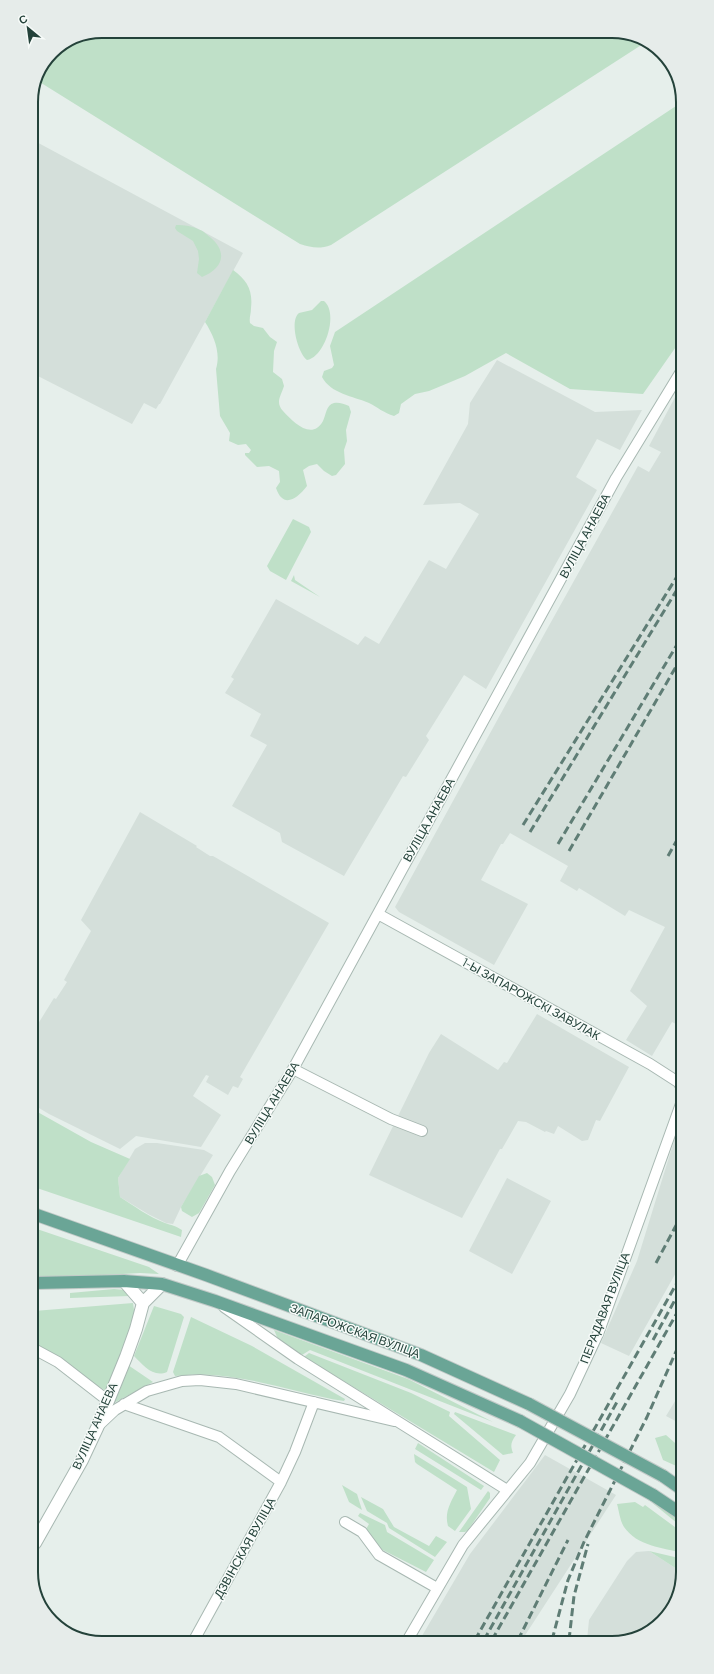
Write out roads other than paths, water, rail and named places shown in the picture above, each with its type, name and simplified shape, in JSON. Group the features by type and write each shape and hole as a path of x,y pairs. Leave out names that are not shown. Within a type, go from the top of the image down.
{"main road":[{"name":"ЗАПАРОЖСКАЯ ВУЛІЦА","path":"38,1215 177,1266 206,1275 421,1355 529,1404 663,1476 676,1485"},
{"name":"ЗАПАРОЖСКАЯ ВУЛІЦА","path":"38,1283 124,1281 162,1284 215,1301 406,1370 520,1421 653,1495 676,1510"}],"street":[{"name":"ВУЛІЦА АНАЕВА","path":"177,1266 230,1171 293,1069 616,478 676,380"},
{"name":"1-Ы ЗАПАРОЖСКІ ЗАВУЛАК","path":"378,914 650,1064 676,1081"},
{"path":"293,1069 391,1119 422,1131"},
{"name":"ПЕРАДАВАЯ ВУЛІЦА","path":"410,1636 463,1545 534,1457 570,1394 595,1340 676,1117"},
{"path":"124,1281 143,1303"},
{"name":"ВУЛІЦА АНАЕВА","path":"38,1538 82,1460 136,1329 143,1303 162,1284"},
{"path":"215,1301 298,1359 507,1490"},
{"path":"38,1351 58,1362 108,1400"},
{"path":"96,1428 115,1410 147,1392 182,1381 200,1380 236,1384 380,1419 400,1422"},
{"name":"ДЗВІНСКАЯ ВУЛІЦА","path":"196,1636 281,1482 295,1452 314,1402"},
{"path":"124,1404 219,1437 281,1482"},
{"path":"345,1522 362,1532 379,1555 437,1588"}],"railway":[{"path":"523,825 676,578"},
{"path":"530,832 676,591"},
{"path":"558,844 676,646"},
{"path":"569,851 676,667"},
{"path":"668,856 676,842"},
{"path":"656,1263 676,1226"},
{"path":"477,1636 676,1285"},
{"path":"653,1340 676,1298"},
{"path":"494,1636 676,1315"},
{"path":"553,1636 568,1580 584,1542 647,1417 676,1352"},
{"path":"486,1636 617,1402"},
{"path":"520,1636 568,1540"},
{"path":"569,1636 574,1596 588,1544"}]}
